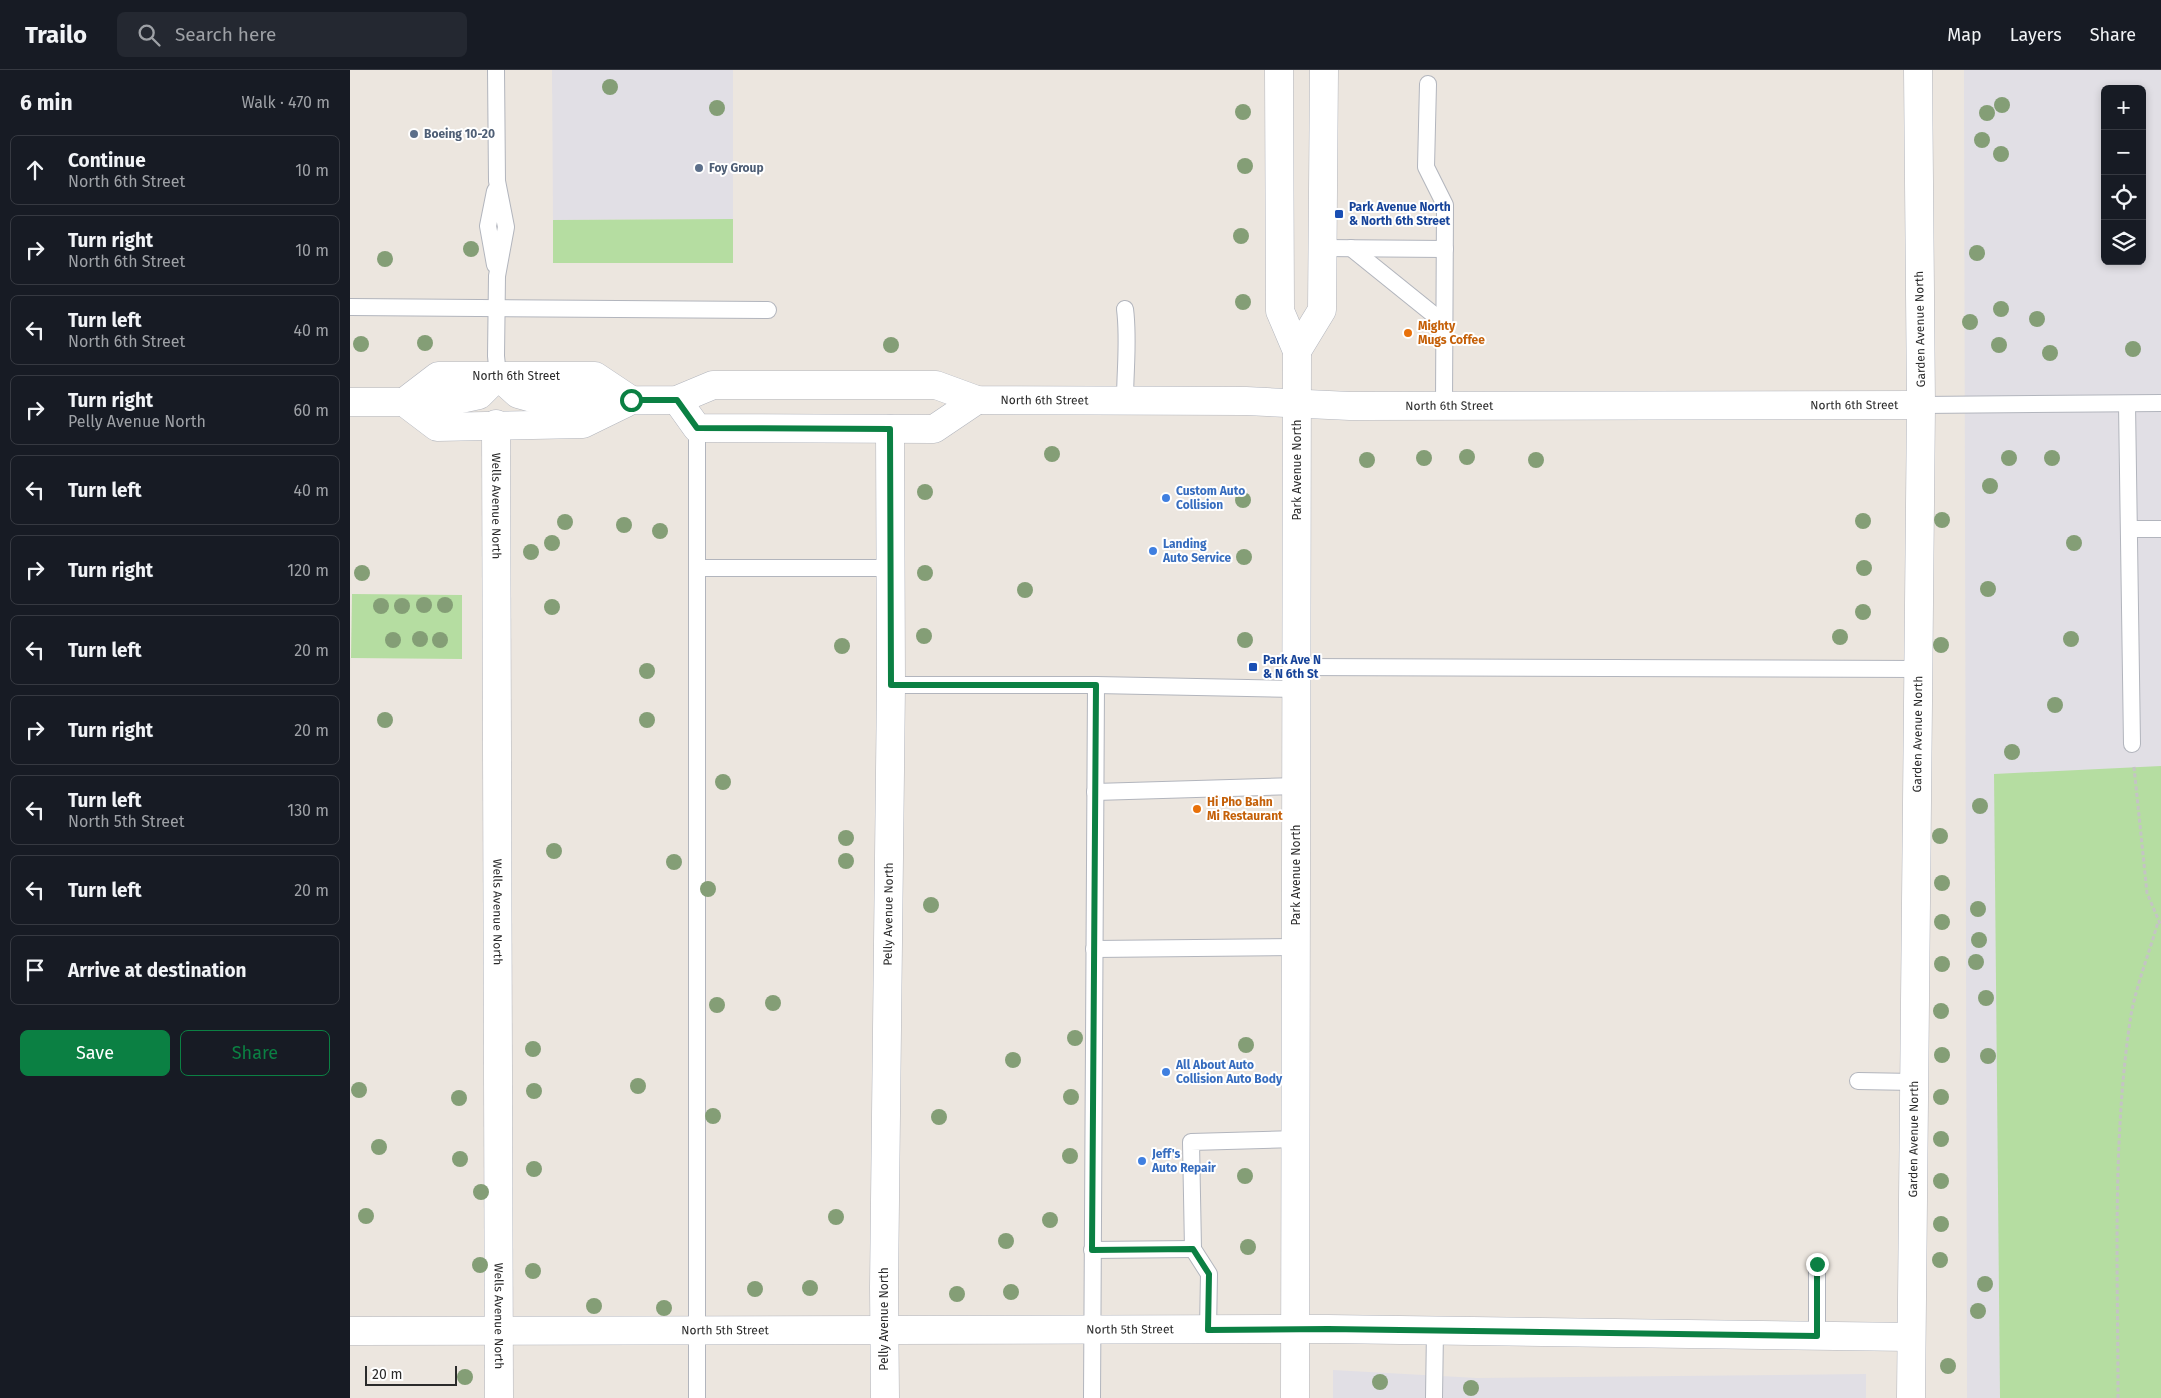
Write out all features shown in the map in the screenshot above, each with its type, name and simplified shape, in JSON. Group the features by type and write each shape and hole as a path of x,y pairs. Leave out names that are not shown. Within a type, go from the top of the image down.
{"street":[{"name":"Park Avenue North","path":"1278,70 1280,311 1297,351 1295,1398"},
{"path":"1297,351 1322,310 1324,70"},
{"name":"Garden Avenue North","path":"1911,1398 1921,405 1918,70"},
{"name":"North 6th Street","path":"631,400 595,376 438,376 404,402 437,427 496,424 583,424 631,400 677,400 713,385 936,385 977,400 1444,406 1921,405"},
{"path":"677,400 697,428 890,429 934,429 977,400"},
{"path":"350,402 404,402"},
{"name":"Wells Avenue North","path":"496,424 498,1398"},
{"name":"Pelly Avenue North","path":"885,1398 884,1330 891,685 890,429"},
{"name":"North 5th Street","path":"350,1331 1435,1330 1911,1337"}],"lane":[{"path":"496,70 497,181 488,226 497,276 498,376"},
{"path":"1428,84 1426,167 1445,205 1444,406"},
{"path":"1323,248 1445,249"},
{"path":"1351,248 1444,323"},
{"path":"350,307 768,310"},
{"path":"1125,309 1128,334 1125,357 1125,401"},
{"path":"2127,404 2161,391"},
{"path":"2127,404 2132,744"},
{"path":"1921,405 2161,404"},
{"path":"697,428 697,1398"},
{"path":"2129,529 2161,529"},
{"path":"697,568 891,568"},
{"path":"891,685 1096,685 1296,678 1918,669"},
{"path":"1092,1398 1096,685"},
{"path":"1095,792 1296,786"},
{"path":"1094,949 1296,947"},
{"path":"1858,1081 1914,1082"},
{"path":"1208,1330 1209,1274 1193,1249 1191,1142 1296,1139"},
{"path":"1092,1250 1193,1249"},
{"path":"1817,1264 1817,1336"},
{"path":"1434,1398 1435,1330"}],"path":[{"path":"2132,744 2147,894 2161,926"},
{"path":"2118,1398 2118,1161 2122,1090 2130,1018 2158,922"}],"shaded area":[{"path":"552,70 733,70 733,219 553,220"},
{"path":"1964,70 2161,70 2161,1398 1967,1398"},
{"path":"1333,1370 1477,1378 1866,1374 1866,1398 1333,1398"}],"green space":[{"path":"733,219 733,263 553,263 553,220"},
{"path":"352,594 462,595 462,659 351,658"},
{"path":"2161,766 2161,1398 2000,1398 1994,774"}],"place":[{"name":"Boeing 10-20","path":"414,134"},
{"name":"Foy Group","path":"699,168"},
{"name":"Park Avenue North & North 6th Street","path":"1339,214"},
{"name":"Mighty Mugs Coffee","path":"1408,333"},
{"name":"Custom Auto Collision","path":"1166,498"},
{"name":"Landing Auto Service","path":"1153,551"},
{"name":"Park Ave N & N 6th St","path":"1253,667"},
{"name":"Hi Pho Bahn Mi Restaurant","path":"1197,809"},
{"name":"All About Auto Collision Auto Body","path":"1166,1072"},
{"name":"Jeff's Auto Repair","path":"1142,1161"}],"route":[{"path":"631,400 677,400 697,428 890,429 891,685 1096,685 1092,1250 1193,1249 1209,1274 1208,1330 1328,1329 1817,1336 1817,1264"}]}
